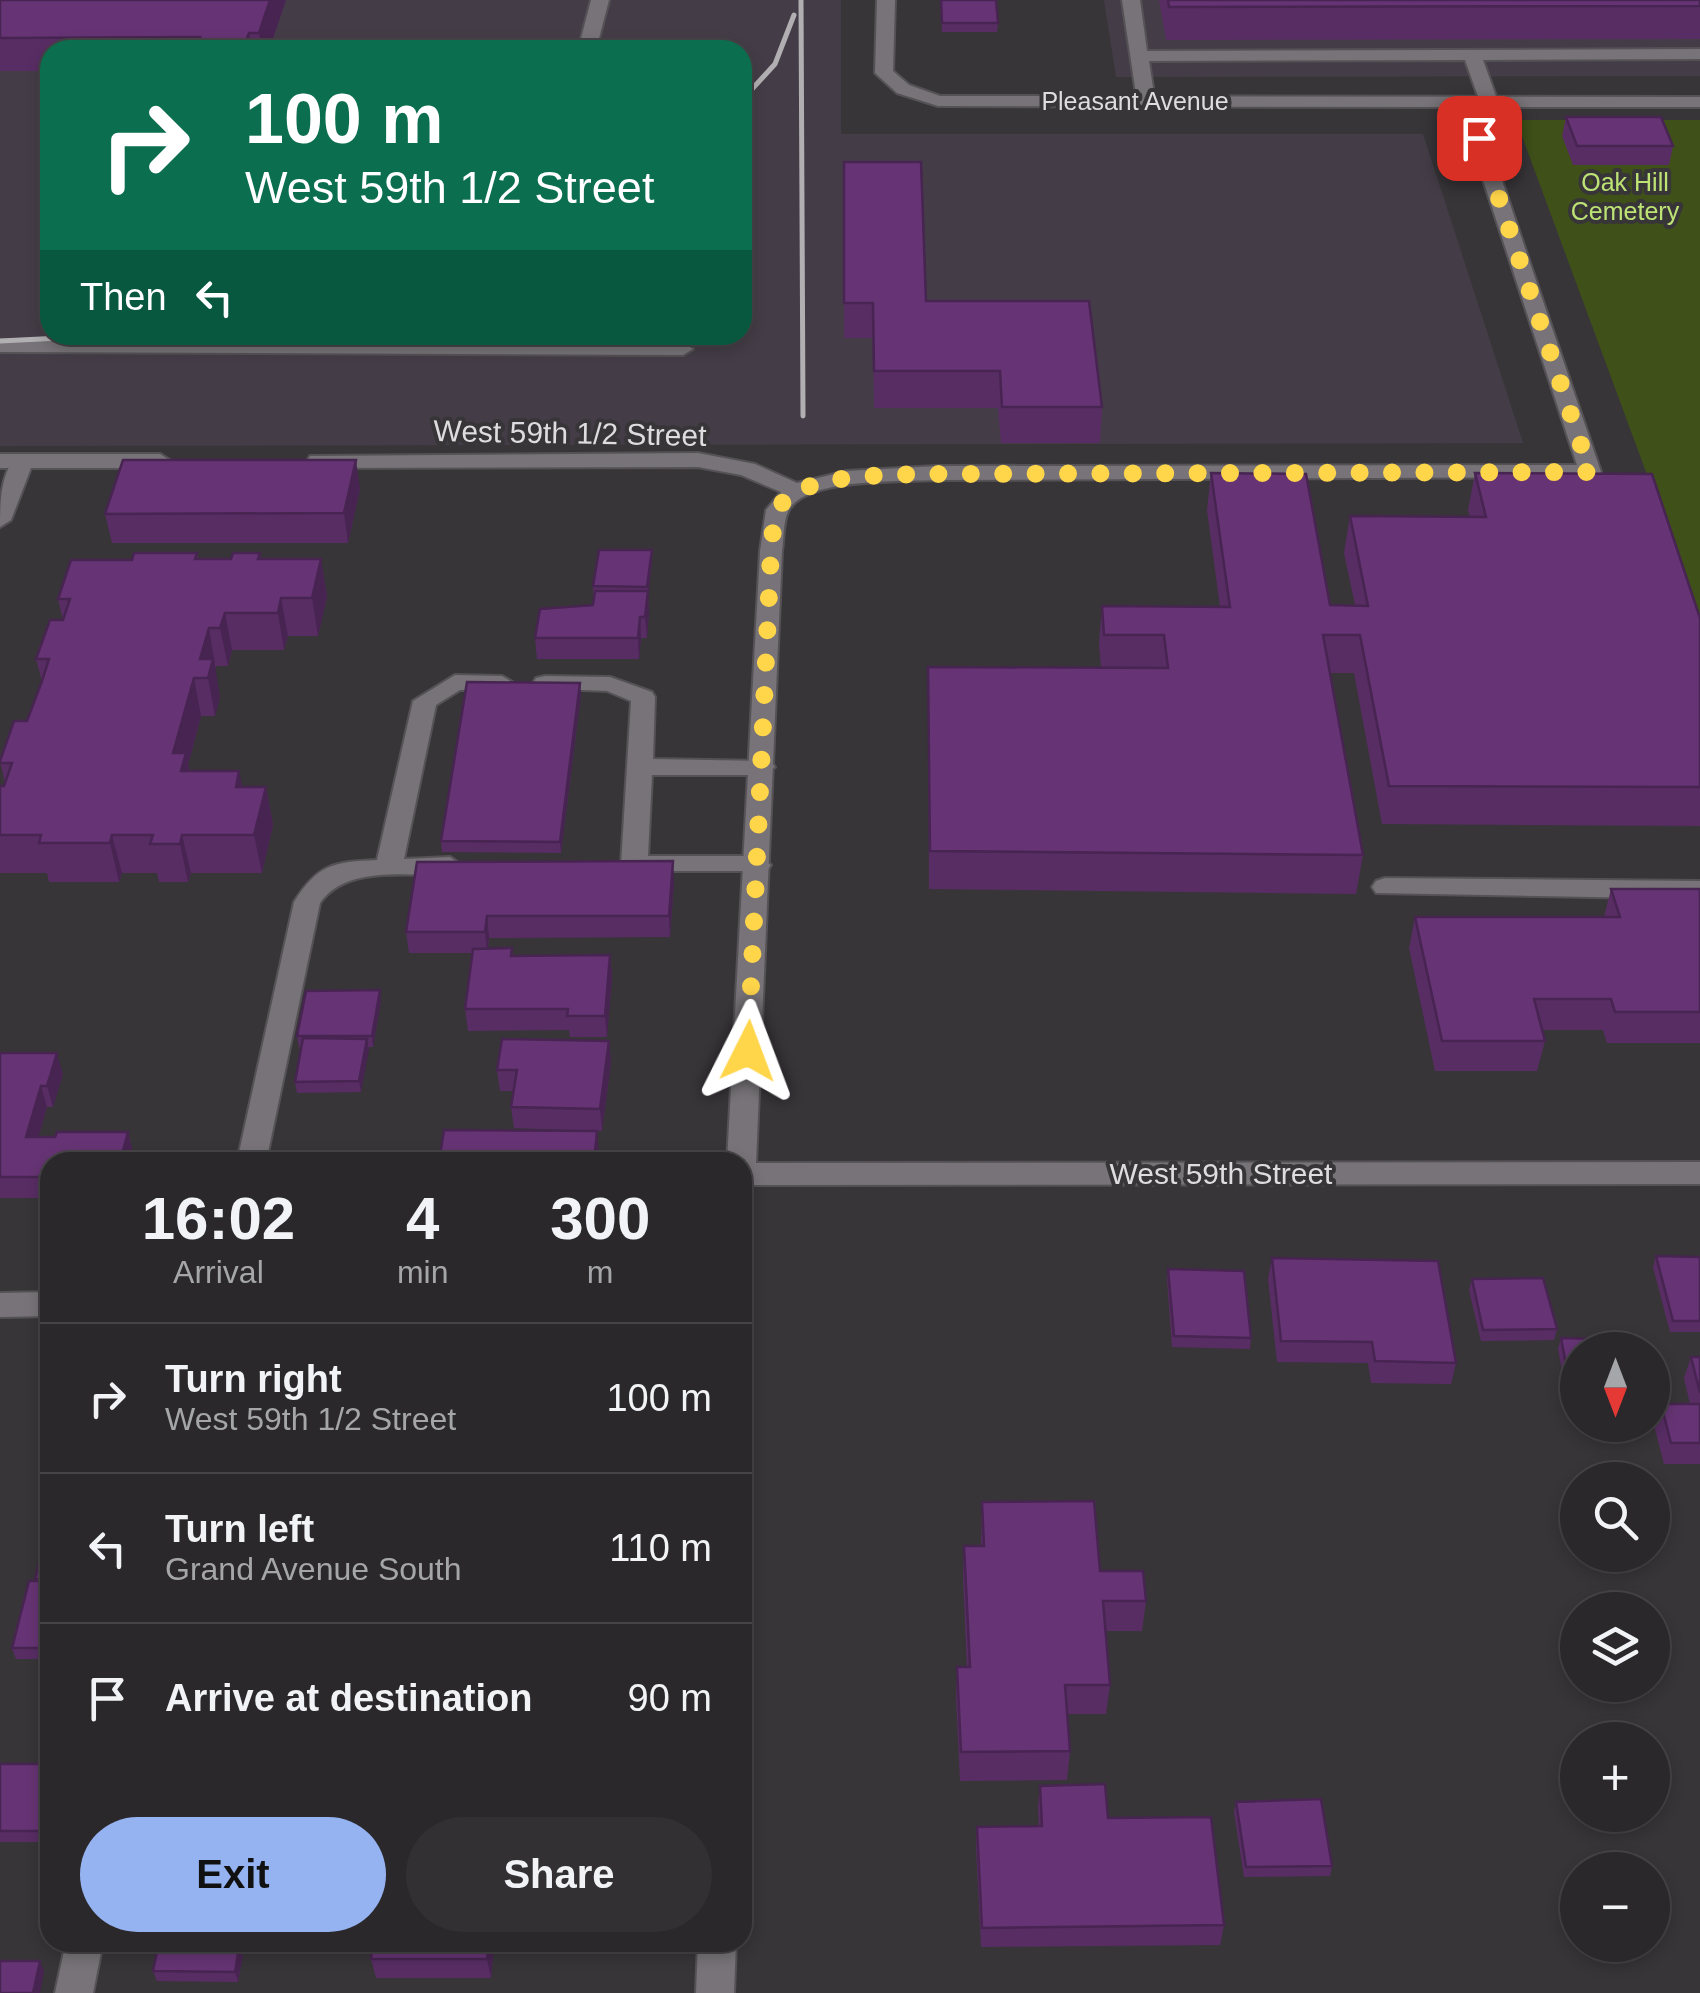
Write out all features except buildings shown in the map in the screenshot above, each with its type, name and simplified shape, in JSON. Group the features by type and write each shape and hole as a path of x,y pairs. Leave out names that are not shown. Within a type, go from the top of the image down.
{"street":[{"path":"590,40 600,0"},
{"name":"Pleasant Avenue","path":"886,0 884,73 903,90 938,100 1700,102"},
{"path":"1130,0 1146,100"},
{"path":"1140,56 1700,54"},
{"path":"1472,55 1489,102"},
{"path":"743,1152 771,551 777,510 795,490 847,478 936,474 1590,472 1466,102"},
{"path":"0,346 49,345"},
{"path":"464,345 682,349"},
{"name":"West 59th 1/2 Street","path":"301,461 698,460 747,469 795,490"},
{"path":"0,520 12,461 182,461"},
{"path":"389,866 425,700 455,682 610,684 644,696 640,767 625,865 758,865"},
{"path":"640,767 762,767"},
{"path":"253,1152 306,902 322,880 348,870 389,866 483,866"},
{"path":"1384,887 1700,890"},
{"name":"West 59th Street","path":"752,1174 1700,1173"},
{"path":"0,1305 40,1304"},
{"path":"74,1993 83,1952"},
{"path":"715,1993 716,1952"}],"shaded area":[{"path":"0,0 841,0 841,134 1423,134 1523,443 0,446"},
{"path":"1104,0 1700,0 1700,76 1116,77"}],"green space":[{"name":"Oak Hill Cemetery","path":"1516,120 1700,120 1700,618"}],"railway":[{"path":"801,0 803,416"},
{"path":"752,89 775,64 794,15"},
{"path":"0,341 40,339"}],"route":[{"path":"748,1051 771,551 777,510 795,490 847,478 936,474 1590,472 1479,138"}]}
